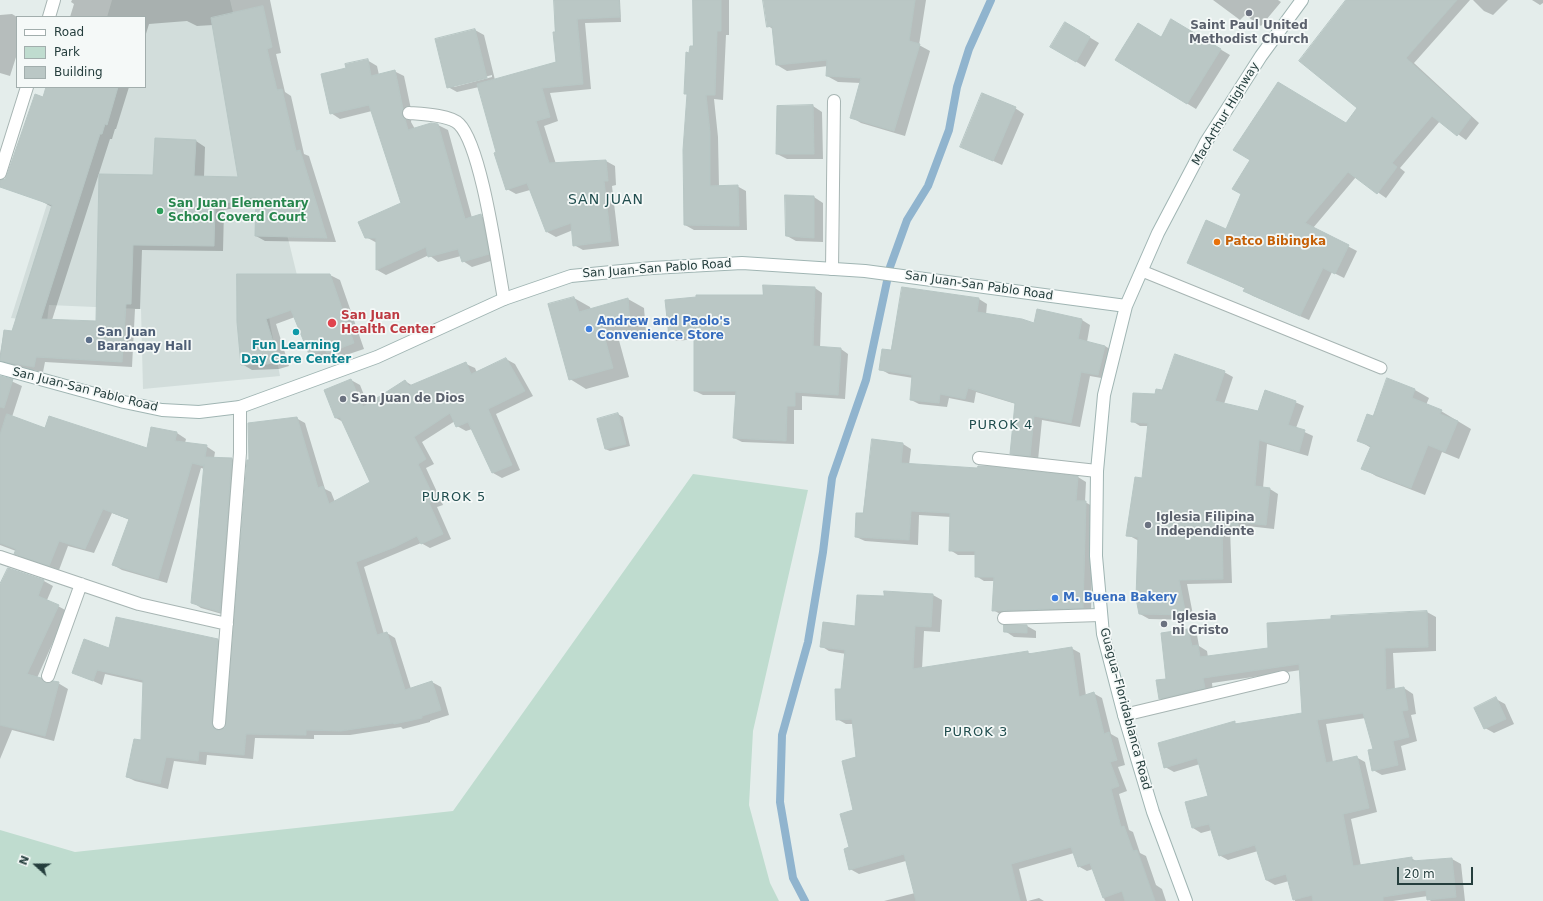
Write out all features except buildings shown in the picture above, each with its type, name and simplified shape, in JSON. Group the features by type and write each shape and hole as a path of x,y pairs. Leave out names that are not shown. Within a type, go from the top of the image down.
{"street":[{"path":"49,16 54,0"},
{"name":"MacArthur Highway","path":"1158,233 1206,142 1261,56 1302,0"},
{"path":"0,173 27,88"},
{"path":"832,269 834,101"},
{"path":"409,113 441,117 458,123 468,136 480,171 504,300"},
{"name":"Guagua–Floridablanca Road","path":"1158,233 1126,306 1104,395 1097,472 1096,556 1100,615 1103,634 1124,715 1153,812 1186,901"},
{"name":"San Juan-San Pablo Road","path":"0,368 116,400 162,410 199,412 240,406 377,357 504,300 571,276 611,271 742,263 865,271 1126,306"},
{"path":"219,723 240,453 240,406"},
{"path":"980,458 1097,472"},
{"path":"0,557 139,604 227,624"},
{"path":"48,676 81,584"},
{"path":"1004,618 1100,615"},
{"path":"1124,715 1283,677"}],"lane":[{"path":"1142,271 1382,368"}],"shaded area":[{"path":"112,0 230,0 304,304 268,312 280,376 143,389 141,309 49,305 47,322 11,318 84,88 146,88 146,16 107,16"}],"green space":[{"path":"693,474 808,490 753,731 749,805 770,883 779,901 0,901 0,830 75,852 453,811"}],"waterway":[{"path":"805,901 793,878 780,802 782,735 808,642 823,552 832,478 866,380 890,267 907,220 928,186 949,130 957,87 969,49 991,0"}],"place":[{"name":"Saint Paul United Methodist Church","path":"1249,13"},
{"name":"San Juan Elementary School Coverd Court","path":"160,211"},
{"name":"Patco Bibingka","path":"1217,242"},
{"name":"San Juan Health Center","path":"332,323"},
{"name":"Andrew and Paolo's Convenience Store","path":"589,329"},
{"name":"Fun Learning Day Care Center","path":"296,332"},
{"name":"San Juan Barangay Hall","path":"89,340"},
{"name":"San Juan de Dios","path":"343,399"},
{"name":"Iglesia Filipina Independiente","path":"1148,525"},
{"name":"M. Buena Bakery","path":"1055,598"},
{"name":"Iglesia ni Cristo","path":"1164,624"}],"district":[{"name":"SAN JUAN","path":"606,200"},
{"name":"PUROK 4","path":"1001,426"},
{"name":"PUROK 5","path":"454,498"},
{"name":"PUROK 3","path":"976,733"}]}
